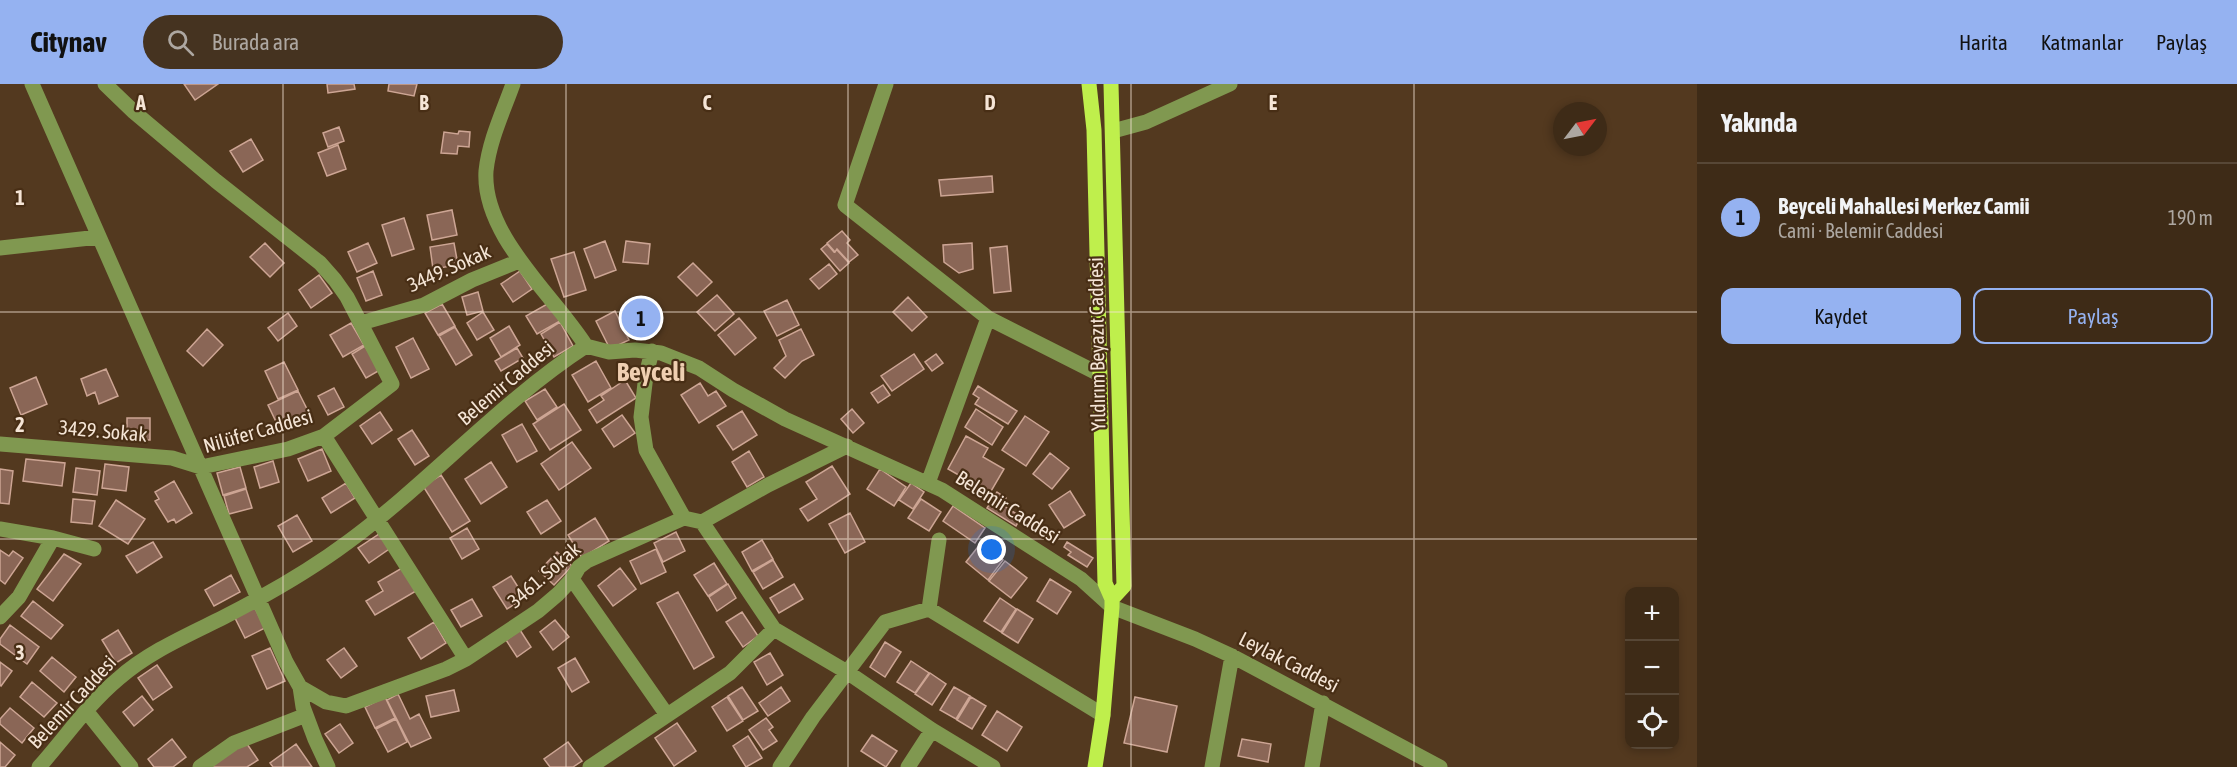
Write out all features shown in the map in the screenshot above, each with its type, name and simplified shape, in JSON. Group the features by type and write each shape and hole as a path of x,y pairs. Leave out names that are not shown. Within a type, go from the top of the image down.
{"main road":[{"name":"Yıldırım Beyazıt Caddesi","path":"1089,84 1094,130 1105,583 1112,602 1103,715 1095,767"},
{"name":"Yıldırım Beyazıt Caddesi","path":"1111,84 1124,586 1112,602"}],"street":[{"path":"32,84 201,467"},
{"name":"Nilüfer Caddesi","path":"105,84 134,112 216,181 320,263 335,279 361,322 392,384 324,436 288,449 201,467 286,662 300,687 306,715 328,767"},
{"path":"513,84 492,143 486,171 486,187 488,202 519,261"},
{"path":"886,84 845,205 988,318 1099,374"},
{"path":"1113,130 1146,122 1230,84"},
{"path":"0,248 99,237"},
{"name":"3449. Sokak","path":"361,322 424,305 464,284 519,261 586,346"},
{"path":"928,483 988,318"},
{"name":"Belemir Caddesi","path":"39,767 118,678 161,649 259,599 304,573 377,520 440,467 521,393 586,346 609,352 652,351 678,358 699,368 760,406 928,483 1081,579 1112,602"},
{"path":"652,351 646,375 641,417 646,450 684,518 702,522 768,485 848,446"},
{"path":"324,436 466,659"},
{"name":"3429. Sokak","path":"0,444 172,458 201,467"},
{"name":"3461. Sokak","path":"300,687 326,702 346,706 402,687 466,659 538,611 572,579 579,567 587,561 684,518"},
{"path":"702,522 774,629 847,672 932,730 993,767"},
{"path":"0,530 53,538 94,549"},
{"path":"0,616 19,597 53,538"},
{"path":"929,609 939,540"},
{"path":"572,579 667,715"},
{"name":"Leylak Caddesi","path":"1112,602 1232,656 1323,704 1422,762 1440,767"},
{"path":"780,767 813,717 885,622 929,609 1103,715"},
{"path":"590,767 730,673 774,629"},
{"path":"1212,767 1232,656"},
{"path":"1312,767 1323,704"},
{"path":"87,712 131,767"},
{"path":"200,767 234,743 306,715"},
{"path":"910,766 932,730"},
{"path":"609,753 618,767"}],"building":[{"path":"184,84 218,84 195,100"},
{"path":"327,84 354,84 355,89 328,93"},
{"path":"389,84 417,84 414,96 388,91"},
{"path":"339,127 344,141 328,147 323,133"},
{"path":"459,131 470,132 469,147 458,146 457,154 441,153 444,132 458,134"},
{"path":"251,139 263,160 243,172 230,151"},
{"path":"338,145 346,169 327,176 318,153"},
{"path":"992,176 993,192 941,196 939,180"},
{"path":"452,210 457,235 432,240 427,215"},
{"path":"404,218 414,249 392,256 382,225"},
{"path":"842,231 850,240 847,243 858,255 849,262 837,249 835,252 827,243"},
{"path":"605,241 616,270 595,278 584,249"},
{"path":"626,241 650,244 648,264 623,262"},
{"path":"265,243 284,263 270,277 250,257"},
{"path":"368,243 377,263 357,272 348,252"},
{"path":"454,243 458,265 433,269 430,247"},
{"path":"972,243 973,269 959,273 944,262 943,245"},
{"path":"827,244 834,252 837,250 849,263 840,271 821,249"},
{"path":"1007,246 1011,291 994,293 990,248"},
{"path":"574,252 586,290 564,297 551,259"},
{"path":"693,263 712,282 697,296 678,277"},
{"path":"829,264 837,274 819,289 810,279"},
{"path":"373,271 382,295 366,301 357,278"},
{"path":"520,271 532,289 513,302 501,284"},
{"path":"319,275 332,293 311,308 299,290"},
{"path":"478,292 483,311 467,315 462,297"},
{"path":"717,295 734,314 715,331 697,312"},
{"path":"908,297 927,317 912,331 893,312"},
{"path":"643,298 659,328 638,339 622,309"},
{"path":"787,300 799,325 777,336 764,311"},
{"path":"549,303 560,321 537,334 526,316"},
{"path":"442,304 455,326 438,335 425,313"},
{"path":"615,311 629,340 610,349 596,321"},
{"path":"483,312 494,330 477,340 467,323"},
{"path":"288,313 297,326 278,341 268,328"},
{"path":"739,318 756,338 735,355 718,335"},
{"path":"560,322 573,346 554,357 541,334"},
{"path":"351,323 364,345 343,357 330,335"},
{"path":"509,326 520,345 501,357 490,338"},
{"path":"455,327 472,355 456,365 439,336"},
{"path":"207,329 223,345 203,366 187,351"},
{"path":"801,329 814,355 802,361 785,378 774,368 786,356 779,340"},
{"path":"413,338 429,369 411,378 396,347"},
{"path":"365,346 380,370 366,378 352,354"},
{"path":"517,348 523,358 501,371 495,361"},
{"path":"914,354 924,369 892,391 881,376"},
{"path":"936,354 943,363 932,371 925,362"},
{"path":"596,361 611,388 588,402 572,375"},
{"path":"284,362 298,390 278,399 265,371"},
{"path":"106,369 118,396 99,404 95,392 87,396 81,379"},
{"path":"36,377 47,404 21,415 10,388"},
{"path":"625,380 636,398 597,423 589,410 604,400 601,396"},
{"path":"700,383 708,396 716,391 726,406 699,423 681,395"},
{"path":"883,385 890,395 878,403 871,393"},
{"path":"978,386 1017,411 1008,424 975,404 979,398 973,394"},
{"path":"334,388 344,407 328,415 318,396"},
{"path":"545,389 557,407 537,420 525,401"},
{"path":"298,391 309,413 279,428 268,405"},
{"path":"564,404 581,430 550,450 533,424"},
{"path":"852,409 864,423 853,433 841,419"},
{"path":"976,409 1003,427 992,445 965,427"},
{"path":"742,411 757,435 733,450 717,426"},
{"path":"380,412 392,430 372,444 360,426"},
{"path":"622,415 635,433 614,447 602,429"},
{"path":"1025,416 1049,432 1026,466 1002,450"},
{"path":"127,418 150,418 150,440 127,440"},
{"path":"522,424 537,451 517,462 502,435"},
{"path":"412,430 429,456 415,465 398,439"},
{"path":"966,436 988,448 983,457 1004,469 990,493 948,469"},
{"path":"572,442 591,468 559,490 541,464"},
{"path":"322,449 331,471 308,481 298,459"},
{"path":"749,451 764,477 747,487 732,462"},
{"path":"1050,453 1069,468 1052,489 1033,474"},
{"path":"26,459 65,463 62,486 23,481"},
{"path":"273,461 279,482 260,488 254,467"},
{"path":"491,462 507,487 481,504 465,479"},
{"path":"105,464 129,467 126,491 102,488"},
{"path":"832,466 850,494 808,521 800,509 817,499 806,482"},
{"path":"240,467 246,488 223,495 217,473"},
{"path":"76,468 100,471 97,495 73,492"},
{"path":"0,469 13,471 9,504 0,503"},
{"path":"880,469 906,487 894,506 867,489"},
{"path":"441,475 470,521 452,532 423,486"},
{"path":"174,481 192,513 176,523 174,519 168,522 155,501 159,499 155,492"},
{"path":"346,483 355,498 331,513 322,498"},
{"path":"911,483 924,492 913,509 899,500"},
{"path":"246,489 252,508 229,514 224,496"},
{"path":"1070,491 1085,515 1064,528 1049,505"},
{"path":"997,492 1006,498 1003,505 1021,517 1016,526 987,508"},
{"path":"73,499 95,501 92,524 71,522"},
{"path":"921,499 941,512 929,531 908,518"},
{"path":"116,500 145,519 128,544 99,526"},
{"path":"547,500 561,521 541,534 527,512"},
{"path":"953,506 985,528 975,543 943,521"},
{"path":"850,513 865,542 845,553 829,524"},
{"path":"297,515 312,541 293,552 278,526"},
{"path":"595,518 609,541 582,558 568,535"},
{"path":"467,528 479,549 462,559 450,538"},
{"path":"382,532 392,547 369,563 358,548"},
{"path":"676,532 685,551 663,562 654,543"},
{"path":"762,540 773,559 752,571 742,552"},
{"path":"153,542 162,557 137,573 126,556"},
{"path":"1067,542 1093,558 1087,567 1068,555 1071,552 1064,547"},
{"path":"981,543 1003,560 988,580 966,562"},
{"path":"656,549 666,572 641,584 630,561"},
{"path":"0,550 9,556 13,551 23,558 5,584 0,580"},
{"path":"557,552 572,566 554,585 539,571"},
{"path":"64,554 81,564 53,601 37,589"},
{"path":"773,560 783,577 763,589 753,572"},
{"path":"1005,561 1027,578 1011,598 989,581"},
{"path":"714,563 727,584 708,596 694,575"},
{"path":"402,568 416,591 375,615 366,601 383,591 378,582"},
{"path":"620,568 636,589 613,606 598,586"},
{"path":"231,575 240,592 214,606 205,590"},
{"path":"511,576 525,598 507,609 493,587"},
{"path":"1050,579 1071,592 1057,614 1037,601"},
{"path":"728,584 736,598 717,611 709,597"},
{"path":"794,584 803,599 779,613 770,598"},
{"path":"678,592 714,657 694,669 657,603"},
{"path":"1000,598 1016,609 1001,632 984,621"},
{"path":"472,599 482,616 461,627 451,610"},
{"path":"33,601 63,625 51,639 21,616"},
{"path":"254,606 265,628 245,638 234,616"},
{"path":"1017,609 1033,619 1018,643 1002,633"},
{"path":"742,612 758,636 743,647 726,622"},
{"path":"555,620 569,637 553,650 540,632"},
{"path":"434,622 446,643 421,659 408,638"},
{"path":"10,625 39,647 27,664 0,644 0,639"},
{"path":"118,630 132,653 116,663 102,640"},
{"path":"520,630 531,647 517,657 506,640"},
{"path":"885,642 901,652 885,677 870,667"},
{"path":"270,648 285,681 267,689 252,656"},
{"path":"344,648 357,666 341,678 327,660"},
{"path":"770,653 783,675 767,685 754,662"},
{"path":"52,657 76,677 64,692 40,671"},
{"path":"575,658 589,682 572,692 558,668"},
{"path":"911,661 929,673 915,693 897,682"},
{"path":"0,662 12,671 1,686 0,685"},
{"path":"157,665 172,687 153,700 138,678"},
{"path":"930,673 946,684 932,705 915,694"},
{"path":"32,682 57,703 44,717 20,697"},
{"path":"742,687 758,711 743,720 728,696"},
{"path":"781,687 790,701 768,716 759,703"},
{"path":"954,687 970,696 956,719 940,710"},
{"path":"454,690 459,711 431,717 426,696"},
{"path":"398,694 410,719 419,714 431,738 411,747 387,700"},
{"path":"142,696 153,710 134,726 123,712"},
{"path":"385,697 395,718 375,728 365,707"},
{"path":"727,697 743,721 727,731 712,707"},
{"path":"971,697 986,706 972,729 957,720"},
{"path":"1135,697 1177,706 1167,752 1124,743"},
{"path":"10,708 34,728 22,743 0,724 0,719"},
{"path":"997,711 1022,727 1007,751 982,735"},
{"path":"766,718 773,727 769,730 777,741 763,750 749,730"},
{"path":"396,719 407,742 388,752 376,729"},
{"path":"677,723 696,751 674,766 655,738"},
{"path":"340,724 353,743 339,753 325,734"},
{"path":"872,735 897,751 886,767 861,751"},
{"path":"748,736 762,758 746,767 733,746"},
{"path":"172,739 186,757 173,767 154,767 148,759"},
{"path":"1242,739 1271,744 1268,762 1238,756"},
{"path":"245,741 258,760 247,767 210,767"},
{"path":"0,742 15,755 5,767 0,767"},
{"path":"568,742 582,761 573,767 550,767 544,759"},
{"path":"296,744 312,767 273,767 270,763"}],"place":[{"name":"Beyceli Mahallesi Merkez Camii","path":"641,318"}],"district":[{"name":"Beyceli","path":"651,372"}]}
